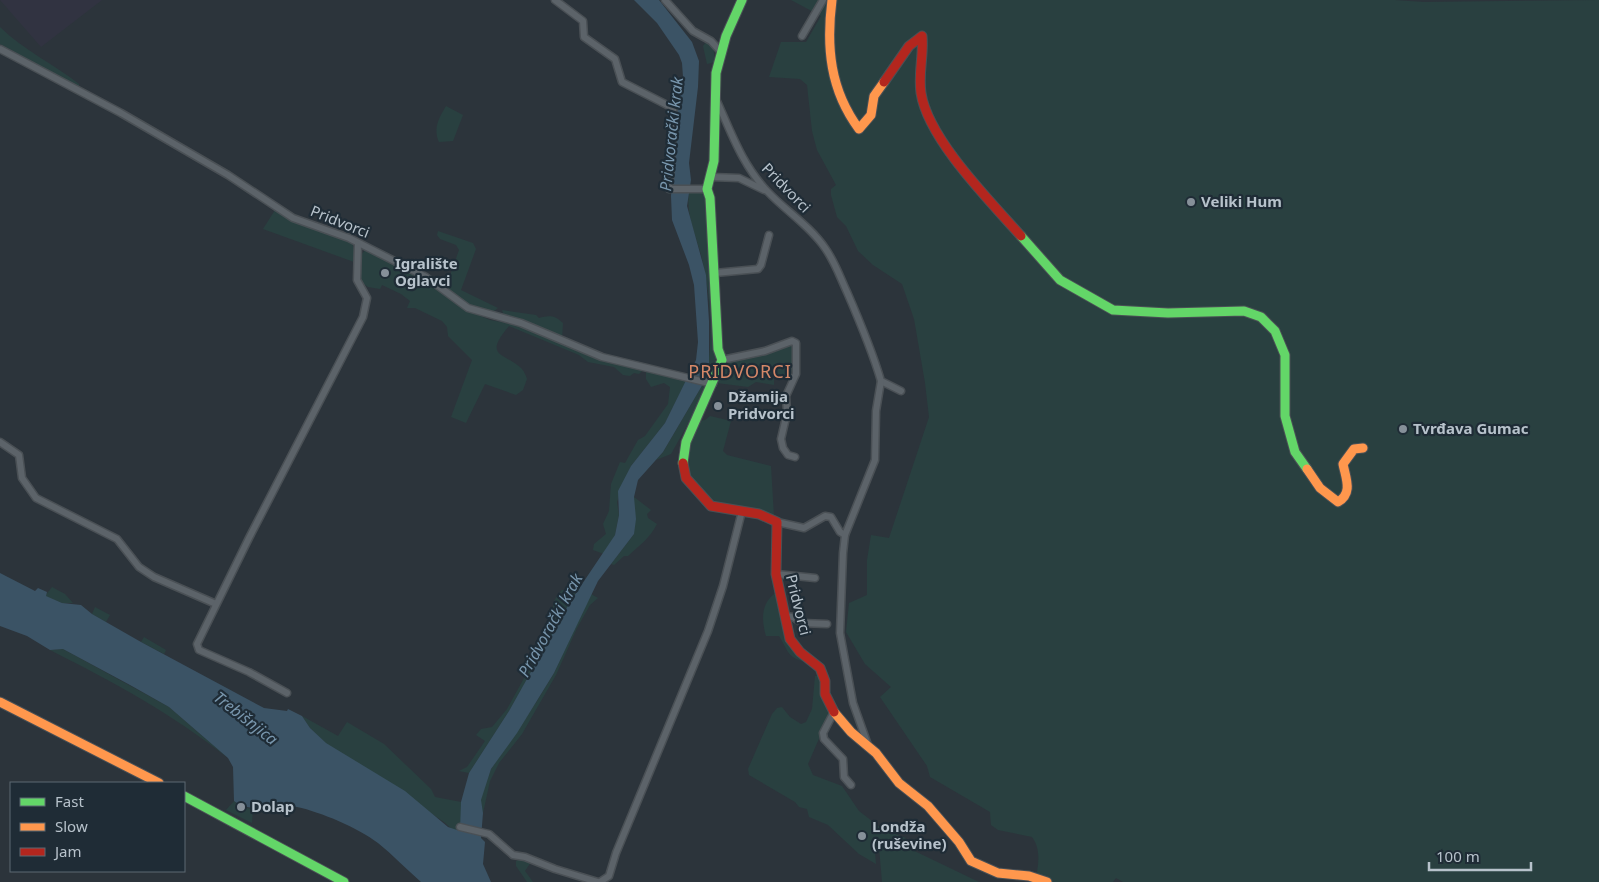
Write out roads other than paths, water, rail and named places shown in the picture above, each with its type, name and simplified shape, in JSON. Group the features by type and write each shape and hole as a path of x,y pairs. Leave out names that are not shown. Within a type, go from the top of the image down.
{"street":[{"path":"555,0 582,21 584,37 615,59 618,77 622,82 673,108 674,123 669,189 707,189 710,198 716,326 722,360 708,383 686,442 684,471 693,487 711,506 759,514 777,522 804,528 825,516 831,517 840,532 845,535"},
{"path":"665,0 693,31 711,40 722,53"},
{"name":"Pridvorci","path":"707,189 712,176 716,73 742,0"},
{"path":"802,36 823,0"},
{"path":"832,0 830,13 832,69 844,106 859,130 871,115 874,96 909,46 922,36 923,46 919,67 921,94 928,118 943,142 989,200 1060,280 1112,310 1168,313 1244,311 1261,317 1275,331 1285,355 1285,416 1295,452 1320,488 1330,498 1338,502 1346,498 1348,492 1343,464 1354,449 1363,448"},
{"name":"Pridvorci","path":"0,49 121,113 206,162 269,200 292,218 349,238 358,244 391,258 426,277 461,304 476,312 521,323 602,357 708,383"},
{"name":"Pridvorci","path":"716,99 742,157 768,192 816,236 826,248 841,274 846,290 862,324 881,381 876,411 875,460 845,535 840,633 853,703 869,746"},
{"path":"712,176 739,178 768,192"},
{"path":"715,273 758,269 761,265 769,235"},
{"path":"287,693 250,672 199,650 197,644 339,360 363,317 367,298 357,280 358,244"},
{"path":"722,360 765,351 792,341 796,343 796,374 786,396 787,413 781,439 783,448 788,455 795,458"},
{"path":"881,381 901,391"},
{"path":"0,442 19,455 22,478 36,498 117,539 139,567 154,577 216,604"},
{"path":"460,827 489,834 513,856 525,857 599,882 609,876 616,853 694,669 723,586 742,511"},
{"name":"Pridvorci","path":"777,522 776,574 785,616 794,645 820,668 825,681 828,702 834,712 851,732 869,746 905,789 928,806 959,842 971,861 998,873 1029,876 1047,882"},
{"path":"776,574 815,578"},
{"path":"785,616 794,617 802,623 827,624"},
{"path":"0,702 157,782"},
{"path":"834,712 823,733 824,739 841,754 844,778 851,785"},
{"path":"185,797 325,870 344,882"}],"water":[{"name":"Trebišnjica","path":"634,0 659,0 692,42 699,61 698,87 689,163 691,180 687,206 706,275 709,365 703,384 663,452 638,480 634,497 636,519 634,534 598,581 554,673 517,733 491,769 481,800 483,813 481,838 485,842 483,864 491,882 421,882 378,843 339,821 297,807 256,808 241,805 234,801 233,767 228,758 169,707 63,649 50,650 27,636 0,626 0,573 35,591 38,588 47,592 46,596 62,603 81,605 92,614 141,642 264,708 287,711 288,709 302,716 310,728 326,743 405,791 448,827 460,831 461,802 469,773 509,711 570,602 615,535 619,515 618,491 631,466 665,423 696,360 698,342 694,285 689,265 672,220 671,196 676,114 683,77 682,63 679,55 657,23"}],"place":[{"name":"Veliki Hum","path":"1191,202"},
{"name":"Igralište Oglavci","path":"385,273"},
{"name":"Džamija Pridvorci","path":"718,406"},
{"name":"Tvrđava Gumac","path":"1403,429"},
{"name":"Dolap","path":"241,807"},
{"name":"Londža (ruševine)","path":"862,836"}],"district":[{"name":"PRIDVORCI","path":"740,372"}],"water label":[{"name":"Pridvorački krak","path":"671,134"},
{"name":"Pridvorački krak","path":"550,625"}]}
